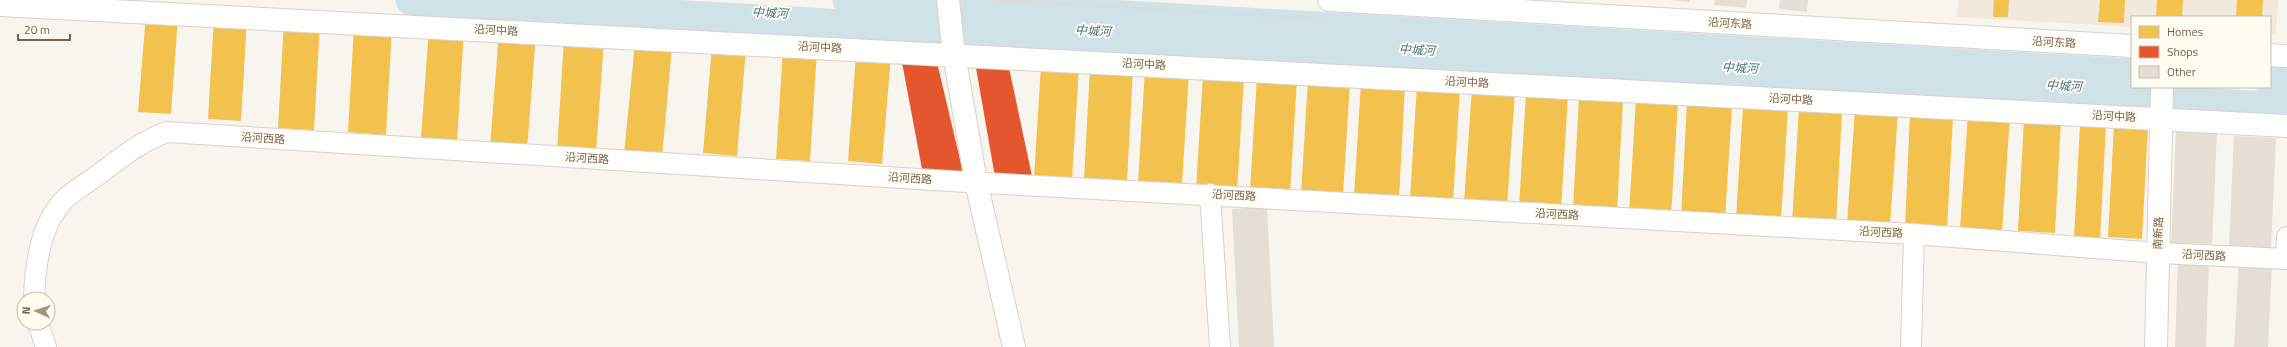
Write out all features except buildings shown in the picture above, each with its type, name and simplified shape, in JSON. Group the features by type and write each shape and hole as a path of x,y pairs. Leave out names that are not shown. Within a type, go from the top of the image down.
{"street":[{"path":"948,0 976,182 1014,347"},
{"name":"沿河东路","path":"1329,0 2131,46"},
{"name":"沿河中路","path":"0,4 954,46 2162,104 2287,126"},
{"path":"2271,55 2287,56"},
{"name":"南新路","path":"2156,347 2162,104"},
{"name":"沿河西路","path":"34,291 35,270 40,247 49,224 64,200 127,152 149,138 167,132 976,182 1914,234 2158,253 2287,259"},
{"path":"1210,194 1220,347"},
{"path":"1911,347 1914,234"},
{"path":"2287,237 2287,259"},
{"path":"41,331 46,347"}],"shaded area":[{"path":"1958,0 2278,0 2276,35 2271,35 2271,16 2131,16 2131,27 1957,17"}],"waterway":[{"name":"中城河","path":"411,0 2287,108"},
{"path":"848,0 2131,74"},
{"path":"2271,82 2287,83"}]}
